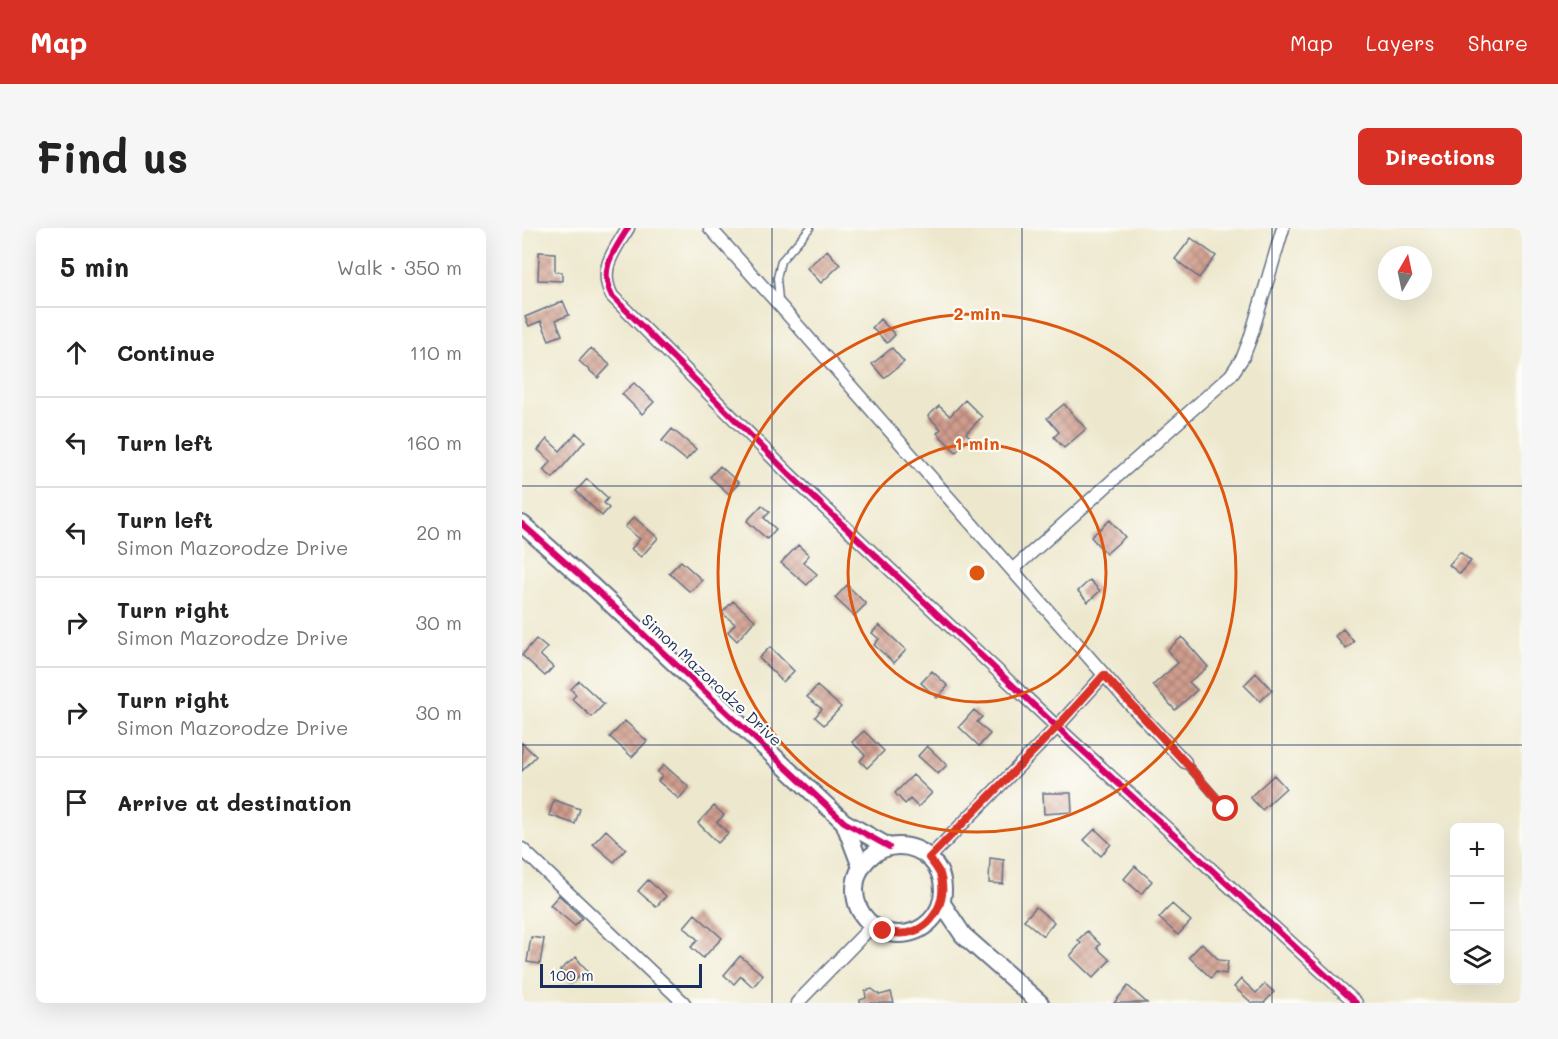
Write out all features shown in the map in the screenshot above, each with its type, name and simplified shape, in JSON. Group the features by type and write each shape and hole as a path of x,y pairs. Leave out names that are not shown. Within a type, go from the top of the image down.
{"street":[{"path":"628,228 609,261 606,273 607,287 612,296 789,474 1057,727 1356,1003"},
{"path":"710,228 1104,675 1185,762"},
{"path":"1012,570 1231,375 1243,357 1250,339 1283,228"},
{"name":"Simon Mazorodze Drive","path":"522,524 592,586 844,822 889,847 911,847 921,851 929,858"},
{"path":"889,847 868,858 861,867 855,882 855,898 861,913 873,925 883,931 907,933 928,923 941,902 943,886 939,871 929,858 1057,727 1104,675"},
{"name":"Simon Mazorodze Drive","path":"844,822 861,867"},
{"path":"522,849 684,1003"},
{"path":"941,902 963,935 1040,1003"},
{"path":"928,923 963,935"},
{"path":"797,1003 873,925"}],"lane":[{"path":"783,309 778,299 777,278 781,261 810,228"},
{"path":"1185,762 1226,809"}],"building":[{"path":"1191,238 1216,256 1199,278 1175,259"},
{"path":"827,250 840,265 821,283 807,268"},
{"path":"539,252 555,253 555,272 562,272 562,281 538,280"},
{"path":"563,301 569,315 556,320 562,335 549,340 541,321 529,326 525,317"},
{"path":"880,319 895,335 887,343 872,328"},
{"path":"591,348 610,365 598,378 579,361"},
{"path":"892,348 904,362 884,378 872,364"},
{"path":"634,383 654,402 642,414 622,394"},
{"path":"965,400 982,417 966,433 970,437 956,452 937,433 941,429 928,416 939,406 950,416"},
{"path":"1064,404 1086,429 1064,448 1054,437 1059,432 1047,418"},
{"path":"672,429 696,449 686,460 662,441"},
{"path":"576,433 585,441 553,478 543,470 551,461 538,450 547,439 560,451"},
{"path":"720,466 739,483 729,494 710,477"},
{"path":"587,479 608,498 604,503 609,508 602,516 576,491"},
{"path":"762,505 770,512 764,518 776,529 767,539 747,521"},
{"path":"634,517 658,538 641,557 631,549 640,539 625,527"},
{"path":"1110,520 1125,537 1106,554 1091,537"},
{"path":"798,545 809,555 803,562 817,574 807,585 781,563"},
{"path":"1460,552 1471,561 1460,574 1449,565"},
{"path":"681,561 702,580 690,592 669,573"},
{"path":"1090,580 1100,591 1088,602 1078,591"},
{"path":"847,585 866,604 854,616 835,598"},
{"path":"733,601 755,620 737,641 728,632 735,624 722,613"},
{"path":"879,625 906,650 894,663 874,645 879,639 872,633"},
{"path":"1343,629 1354,642 1346,649 1335,636"},
{"path":"1182,637 1208,667 1189,682 1197,690 1175,710 1153,685 1178,663 1167,650"},
{"path":"536,639 547,648 540,655 553,667 545,676 522,655"},
{"path":"770,647 794,671 783,682 759,658"},
{"path":"932,671 948,686 937,698 921,683"},
{"path":"1256,673 1272,690 1260,701 1244,685"},
{"path":"579,681 604,704 592,717 572,699 576,695 571,689"},
{"path":"817,686 841,707 824,725 815,717 822,709 807,697"},
{"path":"974,710 982,717 977,722 990,734 979,746 959,727"},
{"path":"625,721 647,741 632,757 610,737"},
{"path":"864,731 884,751 867,768 860,761 865,755 852,742"},
{"path":"522,743 536,756 522,771"},
{"path":"927,746 947,765 938,774 918,756"},
{"path":"664,765 689,787 679,799 658,781 662,776 657,772"},
{"path":"913,775 932,793 918,807 910,799 905,804 895,793"},
{"path":"1274,775 1286,788 1262,810 1250,797"},
{"path":"1043,793 1071,793 1072,812 1044,814"},
{"path":"554,800 580,809 575,824 549,815"},
{"path":"714,806 724,815 717,822 728,833 718,843 698,823"},
{"path":"1095,829 1111,844 1101,856 1084,840"},
{"path":"606,830 626,849 614,862 593,844"},
{"path":"990,858 1004,860 1003,884 989,883"},
{"path":"1135,866 1152,881 1141,894 1124,879"},
{"path":"648,880 666,896 656,907 638,891"},
{"path":"559,895 582,918 575,926 550,905"},
{"path":"1172,904 1191,921 1178,935 1159,918"},
{"path":"1036,907 1054,922 1043,936 1024,920"},
{"path":"695,914 722,938 703,958 691,947 698,940 684,927"},
{"path":"1087,931 1100,944 1097,948 1110,960 1093,978 1070,956 1081,943 1078,940"},
{"path":"531,937 544,939 540,964 527,962"},
{"path":"1202,943 1219,960 1228,961 1226,974 1216,972 1211,978 1189,957"},
{"path":"740,956 763,975 753,987 741,976 734,984 724,975"},
{"path":"576,957 587,971 571,983 560,970"},
{"path":"1241,979 1256,993 1265,984 1274,992 1264,1003 1252,1003 1234,987"},
{"path":"1128,986 1147,1003 1114,1003"},
{"path":"872,989 880,995 891,992 894,1003 860,1003 860,1000 866,998 865,991"}],"cycle path":[{"path":"628,228 613,253 607,269 608,286 612,296 789,474 1057,727 1356,1003"},
{"path":"522,524 592,586 844,822 889,847"}],"route":[{"path":"883,931 907,933 928,923 941,902 943,886 939,871 929,858 1057,727 1104,675 1226,809"}]}
